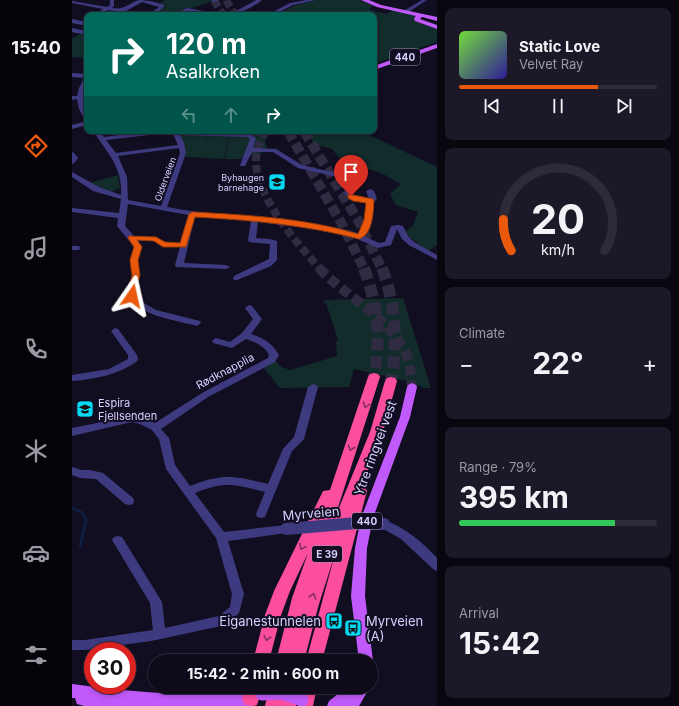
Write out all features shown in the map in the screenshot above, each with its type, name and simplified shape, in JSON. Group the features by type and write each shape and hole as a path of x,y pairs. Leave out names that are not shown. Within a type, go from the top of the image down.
{"highway":[{"name":"E 39","path":"286,654 303,591 374,377"},
{"name":"E 39","path":"298,654 311,601 383,413 391,381"},
{"name":"E 39","path":"316,654 356,505 370,463 369,451"},
{"name":"E 39","path":"263,654 273,616 290,572 326,501 338,470 346,464"},
{"path":"257,696 274,706"}],"main road":[{"path":"364,0 379,6 431,17"},
{"path":"431,17 421,19 421,22 436,27"},
{"name":"440","path":"377,67 437,47"},
{"name":"Ytre ringvei vest","path":"365,654 358,596 361,548 367,518 405,417 412,387"},
{"path":"72,691 159,701 218,702 282,693 303,701"},
{"path":"334,706 350,694"},
{"path":"351,706 359,694"},
{"path":"72,697 132,706"}],"street":[{"path":"102,12 112,6 112,0"},
{"path":"121,11 143,0 163,6 154,12"},
{"path":"236,12 260,0"},
{"path":"279,12 298,0"},
{"path":"292,4 314,0"},
{"path":"405,12 425,0"},
{"path":"72,2 126,12"},
{"path":"183,12 187,10 198,12"},
{"path":"72,21 84,23"},
{"path":"72,30 84,33"},
{"path":"72,74 84,76"},
{"path":"84,83 80,92 84,114"},
{"path":"72,98 84,97"},
{"path":"72,127 84,124"},
{"path":"98,134 114,155 123,174 125,185 122,227 138,247 134,260 136,276 131,291 133,298 153,312 197,323"},
{"path":"102,139 133,134"},
{"name":"Olderveien","path":"163,209 183,156 182,146 176,134"},
{"path":"212,134 249,136 253,138 242,165"},
{"path":"114,155 182,146"},
{"path":"249,150 274,150 300,167 346,177"},
{"path":"72,154 75,158 72,162"},
{"path":"72,174 96,189 124,200 192,214 255,219 338,230 359,236 375,246 382,246 389,241 394,228 398,227 402,229 405,236 410,241 437,258"},
{"path":"359,236 362,234 368,220 370,201 373,199 370,191"},
{"path":"347,192 354,198 370,201"},
{"path":"72,210 122,216"},
{"path":"192,214 183,245 180,265 226,267"},
{"path":"237,278 268,264 273,258 274,243 269,241 252,240 255,219"},
{"path":"132,238 156,239 163,244 183,245"},
{"name":"Rødknapplia","path":"216,341 232,345 245,335 258,318 249,308"},
{"path":"72,378 106,372 127,364 133,360 132,355 115,331"},
{"name":"Rødknapplia","path":"155,428 205,395 272,360 274,355 270,348 245,335"},
{"path":"261,514 288,449 300,439 313,387"},
{"path":"72,432 132,419 142,421 155,428 164,438 170,466 221,536 238,594 235,609 222,621 160,634 91,645 72,645"},
{"path":"72,471 80,474 99,476 128,501"},
{"path":"188,491 211,482 232,480 271,489"},
{"name":"Myrveien","path":"221,536 357,523 384,524 394,528 423,551 437,566"},
{"path":"118,540 156,602 160,634"}],"green space":[{"path":"165,0 215,0 192,8 186,8 180,12 157,12 166,6 159,3"},
{"path":"316,0 359,0 373,5 369,9 370,10 387,14 393,10 415,15 415,20 417,22 437,29 437,42 377,63 377,12 282,12 296,5"},
{"path":"84,33 84,58 72,57 72,39"},
{"path":"179,134 206,135 207,142 207,134 266,134 264,135 267,151 240,159 225,159 229,135 224,159 186,157"},
{"path":"310,134 367,134 437,167 437,245 428,251 406,233 407,230 413,226 418,212 396,205 390,194 401,184 378,172 347,163 342,160 332,149 321,146 314,147"},
{"path":"118,175 120,188 112,192 89,183"},
{"path":"403,298 431,388 424,388 407,381 354,369 349,387 280,388 263,367 274,360 282,367 290,370 337,356 336,342 338,340 327,306 323,300"}],"waterway":[{"path":"72,508 83,513 86,520 80,547"}],"tunnel":[{"path":"214,0 221,12"},
{"path":"226,0 233,12"},
{"path":"264,134 256,156 258,174 262,189 289,233 320,269"},
{"path":"290,134 343,226 364,269"},
{"path":"306,134 359,222 382,269"},
{"path":"364,268 369,282 377,322 378,335 374,377"},
{"path":"382,268 387,282 393,310 395,352 391,381"},
{"path":"320,269 389,329 406,354 412,387"}],"place":[{"name":"Byhaugen barnehage","path":"277,182"},
{"name":"Espira Fjellsenden","path":"85,409"},
{"name":"Eiganestunnelen","path":"334,621"},
{"name":"Myrveien (A)","path":"353,628"}],"route":[{"path":"132,296 131,291 136,276 134,260 138,247 132,238 156,239 161,244 183,245 192,214 276,221 338,230 359,236 362,234 370,215 370,201 356,199 351,196"}]}
